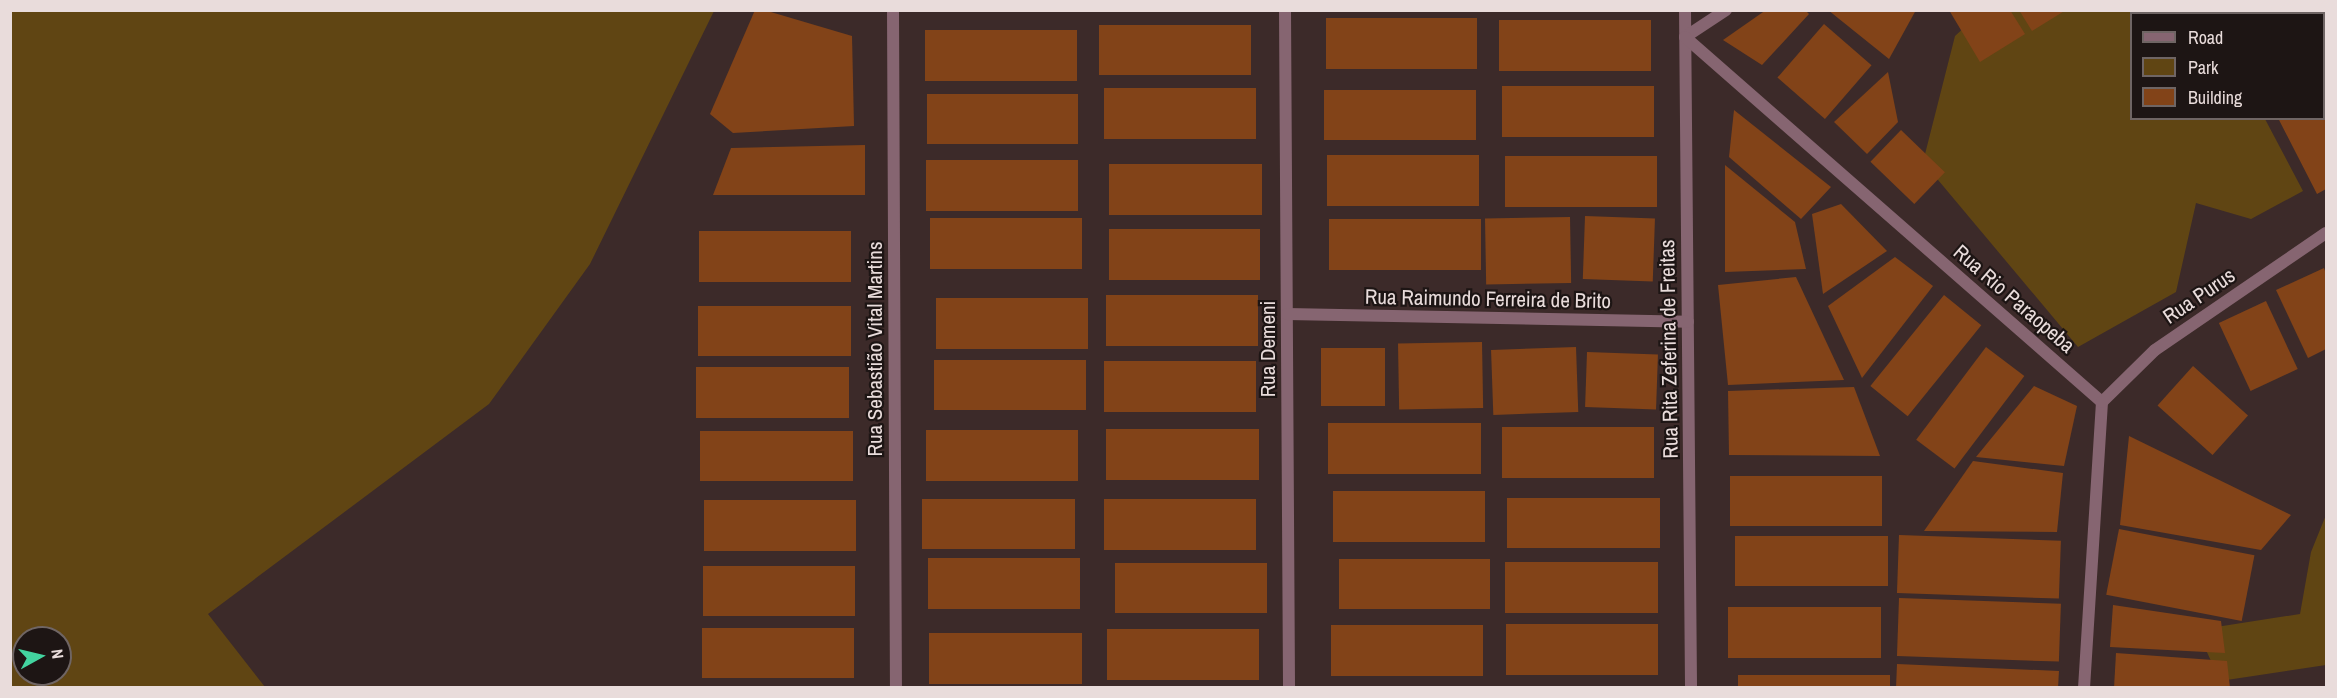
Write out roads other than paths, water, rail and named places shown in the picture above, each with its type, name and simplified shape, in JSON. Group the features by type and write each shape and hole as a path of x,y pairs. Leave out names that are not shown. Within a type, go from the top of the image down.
{"street":[{"name":"Rua Sebastião Vital Martins","path":"893,10 896,687"},
{"name":"Rua Demeni","path":"1285,10 1289,687"},
{"name":"Rua Rita Zeferina de Freitas","path":"1685,10 1691,687"},
{"path":"1685,36 1726,10"},
{"name":"Rua Rio Paraopeba","path":"1685,36 2102,402"},
{"name":"Rua Purus","path":"2102,402 2155,350 2326,233"},
{"name":"Rua Raimundo Ferreira de Brito","path":"1287,315 1688,322"},
{"path":"2084,687 2102,402"}]}
